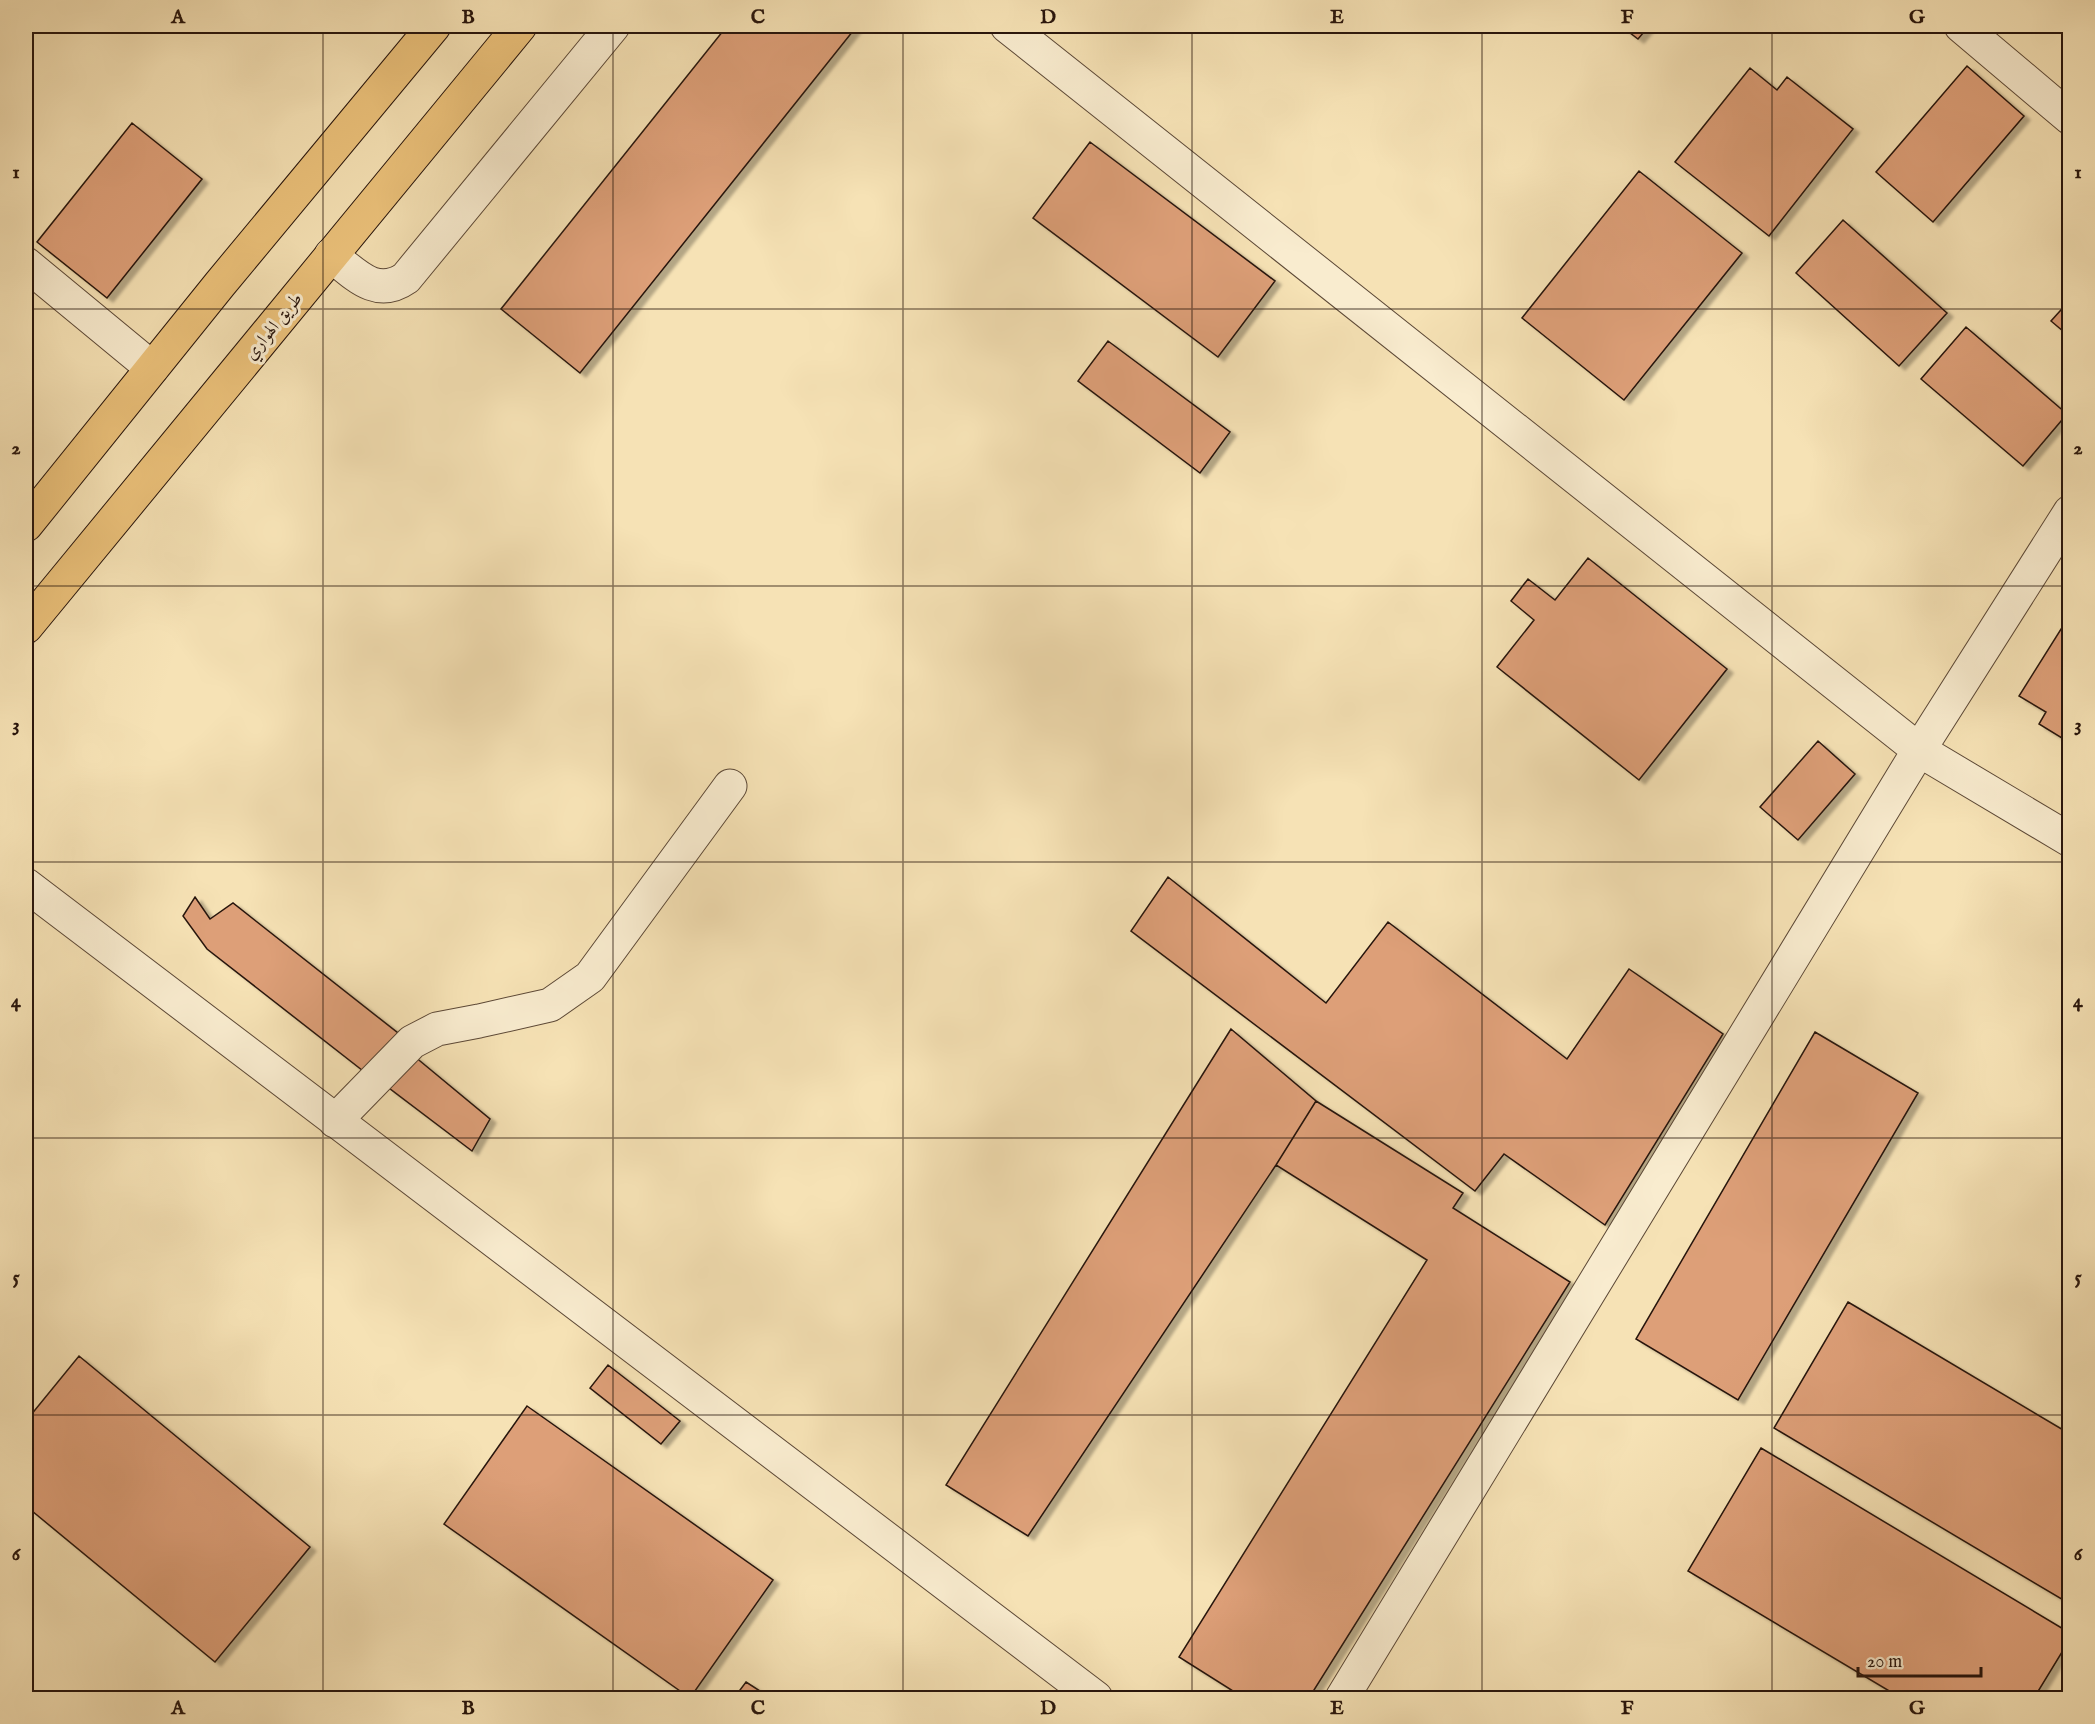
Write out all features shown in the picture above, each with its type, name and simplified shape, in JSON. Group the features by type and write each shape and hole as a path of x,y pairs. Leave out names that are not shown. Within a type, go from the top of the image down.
{"highway":[{"path":"26,525 152,368 434,26"},
{"name":"طريق الهواري","path":"26,627 520,26"}],"street":[{"path":"331,255 374,286 386,287 406,278 613,26"},
{"path":"1007,26 1919,750 2070,840"},
{"path":"1961,26 2070,118"},
{"path":"26,264 152,368"},
{"path":"1342,1698 1919,750 2070,513"},
{"path":"335,1121 412,1042 436,1029 479,1022 550,1005 590,977 730,786"},
{"path":"26,885 1096,1698"}],"building":[{"path":"727,26 857,26 580,373 501,309"},
{"path":"1621,26 1649,26 1638,39"},
{"path":"1967,66 2024,116 1933,222 1876,172"},
{"path":"1750,68 1777,90 1787,77 1853,129 1769,236 1675,162"},
{"path":"132,123 202,179 107,298 37,242"},
{"path":"1090,142 1275,281 1218,357 1033,218"},
{"path":"1639,171 1742,253 1624,400 1522,318"},
{"path":"1843,220 1947,313 1899,366 1796,273"},
{"path":"2070,300 2070,337 2051,321"},
{"path":"1966,327 2067,414 2023,466 1921,379"},
{"path":"1108,341 1230,432 1200,473 1078,381"},
{"path":"1588,558 1727,669 1639,780 1497,667 1534,620 1511,601 1528,579 1555,600"},
{"path":"2068,618 2070,619 2070,743 2039,724 2046,712 2019,696"},
{"path":"1818,741 1855,774 1798,840 1760,807"},
{"path":"1168,877 1326,1003 1388,922 1567,1059 1629,969 1723,1034 1605,1225 1504,1154 1475,1191 1131,931"},
{"path":"195,897 210,919 233,903 398,1033 367,1074 207,949 183,916"},
{"path":"1231,1029 1316,1101 1276,1165 1028,1536 946,1485"},
{"path":"1815,1032 1918,1093 1738,1400 1636,1339"},
{"path":"414,1056 490,1119 472,1151 389,1088"},
{"path":"1316,1101 1463,1193 1453,1208 1570,1282 1309,1698 1244,1698 1179,1657 1427,1260 1276,1165"},
{"path":"1848,1302 2070,1434 2070,1604 1774,1428"},
{"path":"79,1356 310,1547 215,1662 26,1506 26,1421"},
{"path":"608,1365 680,1421 661,1444 590,1388"},
{"path":"527,1406 773,1580 690,1698 444,1524"},
{"path":"1761,1448 2070,1633 2070,1639 2034,1698 1901,1698 1688,1571"},
{"path":"746,1682 771,1698 734,1698"}]}
